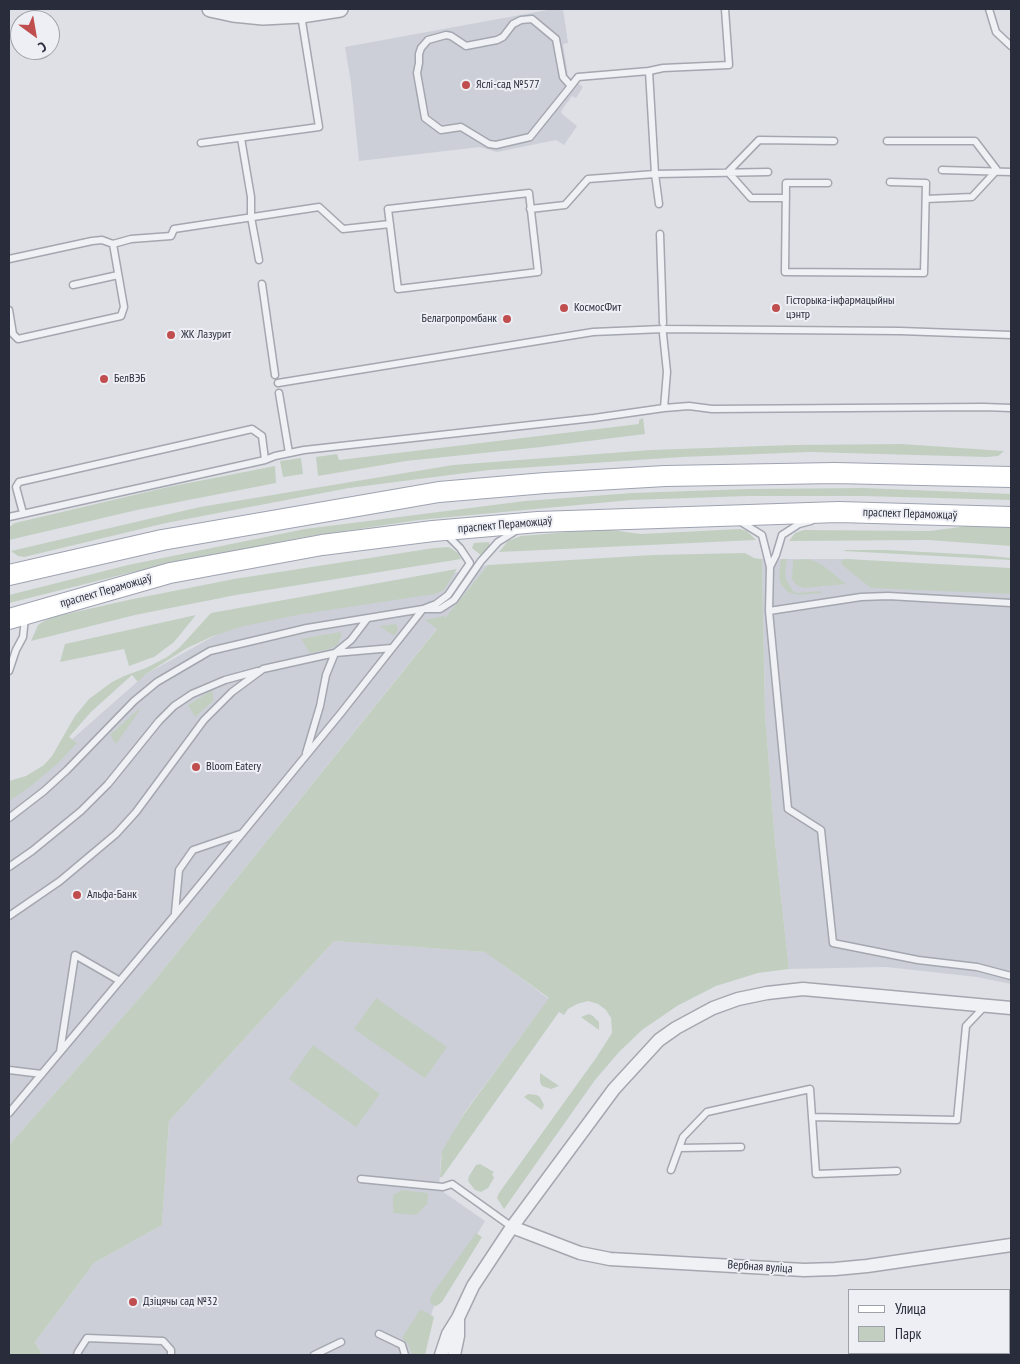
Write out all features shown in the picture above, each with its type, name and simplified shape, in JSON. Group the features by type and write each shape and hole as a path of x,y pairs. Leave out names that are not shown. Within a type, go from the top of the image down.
{"main road":[{"path":"9,575 162,540 439,492 665,476 835,473 1011,477"},
{"name":"праспект Пераможцаў","path":"17,617 170,573 322,545 433,531 538,522 839,512 1011,517"}],"street":[{"path":"210,9 255,16 301,16 340,9"},
{"path":"441,1355 448,1334 458,1318 472,1286 512,1227 614,1089 659,1040 676,1028 713,1008 738,999 767,993 803,989 1011,1008"},
{"name":"Вербная вуліца","path":"512,1227 580,1253 610,1259 804,1270 867,1266 1011,1245"},
{"path":"454,1355 458,1336 458,1318"}],"lane":[{"path":"571,86 563,77 556,40 532,19 516,22 503,37 497,40 466,46 451,36 446,35 428,40 420,48 420,63 417,73 425,118 441,130 461,127 489,144 496,145 530,137 571,86 578,77 668,68 729,65 725,9"},
{"path":"989,9 996,32 1011,46"},
{"path":"201,143 319,127 301,16"},
{"path":"649,71 654,174 659,204"},
{"path":"241,138 251,197 251,217 259,260"},
{"path":"728,172 759,140 834,141"},
{"path":"886,141 975,141 997,170"},
{"path":"942,170 997,170 1011,172"},
{"path":"926,199 972,197 997,170"},
{"path":"728,172 752,198 786,198"},
{"path":"530,209 565,205 588,179 654,174 768,172"},
{"path":"828,183 786,183 785,272 924,273 926,183 890,182"},
{"path":"528,193 530,209 538,272 398,289 388,209 528,193"},
{"path":"9,259 92,241 102,240 112,244 131,239 171,236 174,229 319,207 343,229 390,224"},
{"path":"660,234 662,324"},
{"path":"9,310 13,334 18,339 121,316 124,307 112,244"},
{"path":"73,285 118,275"},
{"path":"262,284 276,375"},
{"path":"278,383 593,332 663,329 890,331 1011,335"},
{"path":"663,334 667,372 664,408"},
{"path":"279,393 289,453"},
{"path":"9,517 304,450 594,418 664,408 689,406 712,408 1011,408"},
{"path":"23,513 16,487 19,482 252,429 262,436 265,460"},
{"path":"770,567 782,535 800,524 839,512"},
{"path":"726,515 748,525 762,535 770,567 769,611 788,809 821,830 833,942 918,960 977,967 1011,976"},
{"path":"9,818 68,770 134,701 157,682 210,651 307,628 423,609 440,609 454,600 481,561 498,542 508,534 538,522"},
{"path":"9,1113 242,834 423,609 436,604 448,595 470,563 460,548 448,537 433,531"},
{"path":"769,611 861,597 888,596 1011,603"},
{"path":"9,671 23,637 17,617"},
{"path":"305,756 320,706 326,675 335,653 351,640 366,619"},
{"path":"9,867 81,812 108,784 159,721 174,706 192,694 225,680 263,669 335,653 392,648"},
{"path":"9,916 60,882 116,834 136,812 204,720 232,692 263,669"},
{"path":"175,914 179,870 194,850 242,834"},
{"path":"60,1053 75,955 120,981"},
{"path":"812,1118 957,1120 966,1026 985,1006"},
{"path":"9,1070 42,1074"},
{"path":"671,1170 683,1137 707,1112 810,1089 816,1174 897,1171"},
{"path":"679,1148 740,1147"},
{"path":"361,1179 443,1186 452,1184 512,1227"},
{"path":"380,1334 402,1345 405,1355"},
{"path":"77,1355 87,1338 163,1341 171,1350 170,1355"},
{"path":"314,1355 341,1342"}],"shaded area":[{"name":"Яслі-сад №577","path":"553,9 563,9 568,43 563,44 568,76 583,87 576,98 572,96 561,111 562,114 577,126 564,145 556,140 497,152 480,147 359,161 351,83 345,47"},
{"path":"762,559 846,559 1011,575 1011,984 977,977 886,967 789,969 775,842 765,714"},
{"path":"488,565 151,985 9,1145 9,797 31,782 52,757 146,674 232,626"},
{"path":"334,941 486,952 549,999 464,1113 441,1157 439,1189 485,1221 433,1309 419,1355 42,1355 35,1342 94,1263 162,1225 169,1121"}],"green space":[{"path":"643,418 645,434 406,461 318,476 316,457 337,454 339,460 639,424 639,420"},
{"path":"902,444 1004,451 998,456 987,457 810,452 682,457 489,470 349,488 166,523 24,557 18,556 11,551 200,507 453,465 651,450 792,445"},
{"path":"301,458 303,474 283,477 280,461"},
{"path":"275,466 276,483 137,510 9,540 9,527 15,523 168,487"},
{"path":"864,488 1011,494 1011,500 862,496 748,496 631,500 419,520 305,537 208,556 129,573 9,603 9,595 128,565 305,529 525,501 632,493"},
{"path":"982,524 1011,527 1011,546 928,540 789,541 795,533 804,530 930,531"},
{"path":"603,529 641,534 740,529 747,531 756,540 499,552 508,541 521,536"},
{"path":"489,542 490,546 482,556 472,548 474,543"},
{"path":"449,547 458,553 461,559 236,595 135,615 31,641 38,625 53,617 133,599 234,579"},
{"path":"843,551 981,555 1011,558 1011,560"},
{"path":"745,553 754,558 762,559 765,714 775,842 789,969 758,973 716,986 677,1006 642,1030 619,1052 595,1080 504,1209 497,1198 499,1193 612,1033 611,1018 606,1010 598,1004 588,1001 568,1009 564,1015 559,1012 442,1177 440,1177 442,1151 464,1114 549,998 485,952 334,941 169,1121 162,1225 94,1263 35,1342 42,1355 9,1355 9,1145 151,985 437,629 425,620 444,616 445,618 488,565 653,555"},
{"path":"781,559 787,559 786,580 793,591 796,593 821,591 822,593 798,595 788,592 781,584 779,577"},
{"path":"809,559 821,564 846,584 804,588 796,585 792,579 793,560"},
{"path":"846,559 1011,568 1011,594 871,588 842,565 841,561"},
{"path":"457,569 444,590 435,594 302,614 240,627 213,636 187,648 146,674 138,682 132,675 91,712 69,737 77,743 58,763 31,786 9,801 9,781 26,776 44,765 52,756 75,716 89,699 112,682 167,657 179,648 211,613"},
{"path":"196,615 174,642 154,657 129,666 124,649 60,662 65,644"},
{"path":"396,624 398,630 394,636 379,626"},
{"path":"340,632 342,635 337,645 329,649 310,653 301,639"},
{"path":"211,691 213,701 195,717 188,705"},
{"path":"142,706 133,720 116,744 110,735"},
{"path":"376,998 447,1047 425,1078 354,1029"},
{"path":"589,1014 599,1022 599,1030 581,1017"},
{"path":"313,1045 380,1094 356,1127 289,1079"},
{"path":"540,1073 559,1086 551,1089 542,1086"},
{"path":"528,1094 540,1097 544,1105 542,1110 524,1097"},
{"path":"480,1164 494,1172 492,1174 494,1178 488,1188 481,1192 475,1190 468,1181 476,1165"},
{"path":"402,1190 428,1193 427,1204 416,1215 393,1213 393,1195"},
{"path":"476,1233 482,1237 442,1302 436,1306 433,1305 430,1302 431,1296"},
{"path":"420,1310 434,1317 425,1355 412,1355 403,1336"}],"place":[{"name":"Яслі-сад №577","path":"466,85"},
{"name":"КосмосФит","path":"564,308"},
{"name":"Гісторыка-інфармацыйны цэнтр","path":"776,308"},
{"name":"Белагропромбанк","path":"507,319"},
{"name":"ЖК Лазурит","path":"171,335"},
{"name":"БелВЭБ","path":"104,379"},
{"name":"Bloom Eatery","path":"196,767"},
{"name":"Альфа-Банк","path":"77,895"},
{"name":"Дзіцячы сад №32","path":"133,1302"}]}
